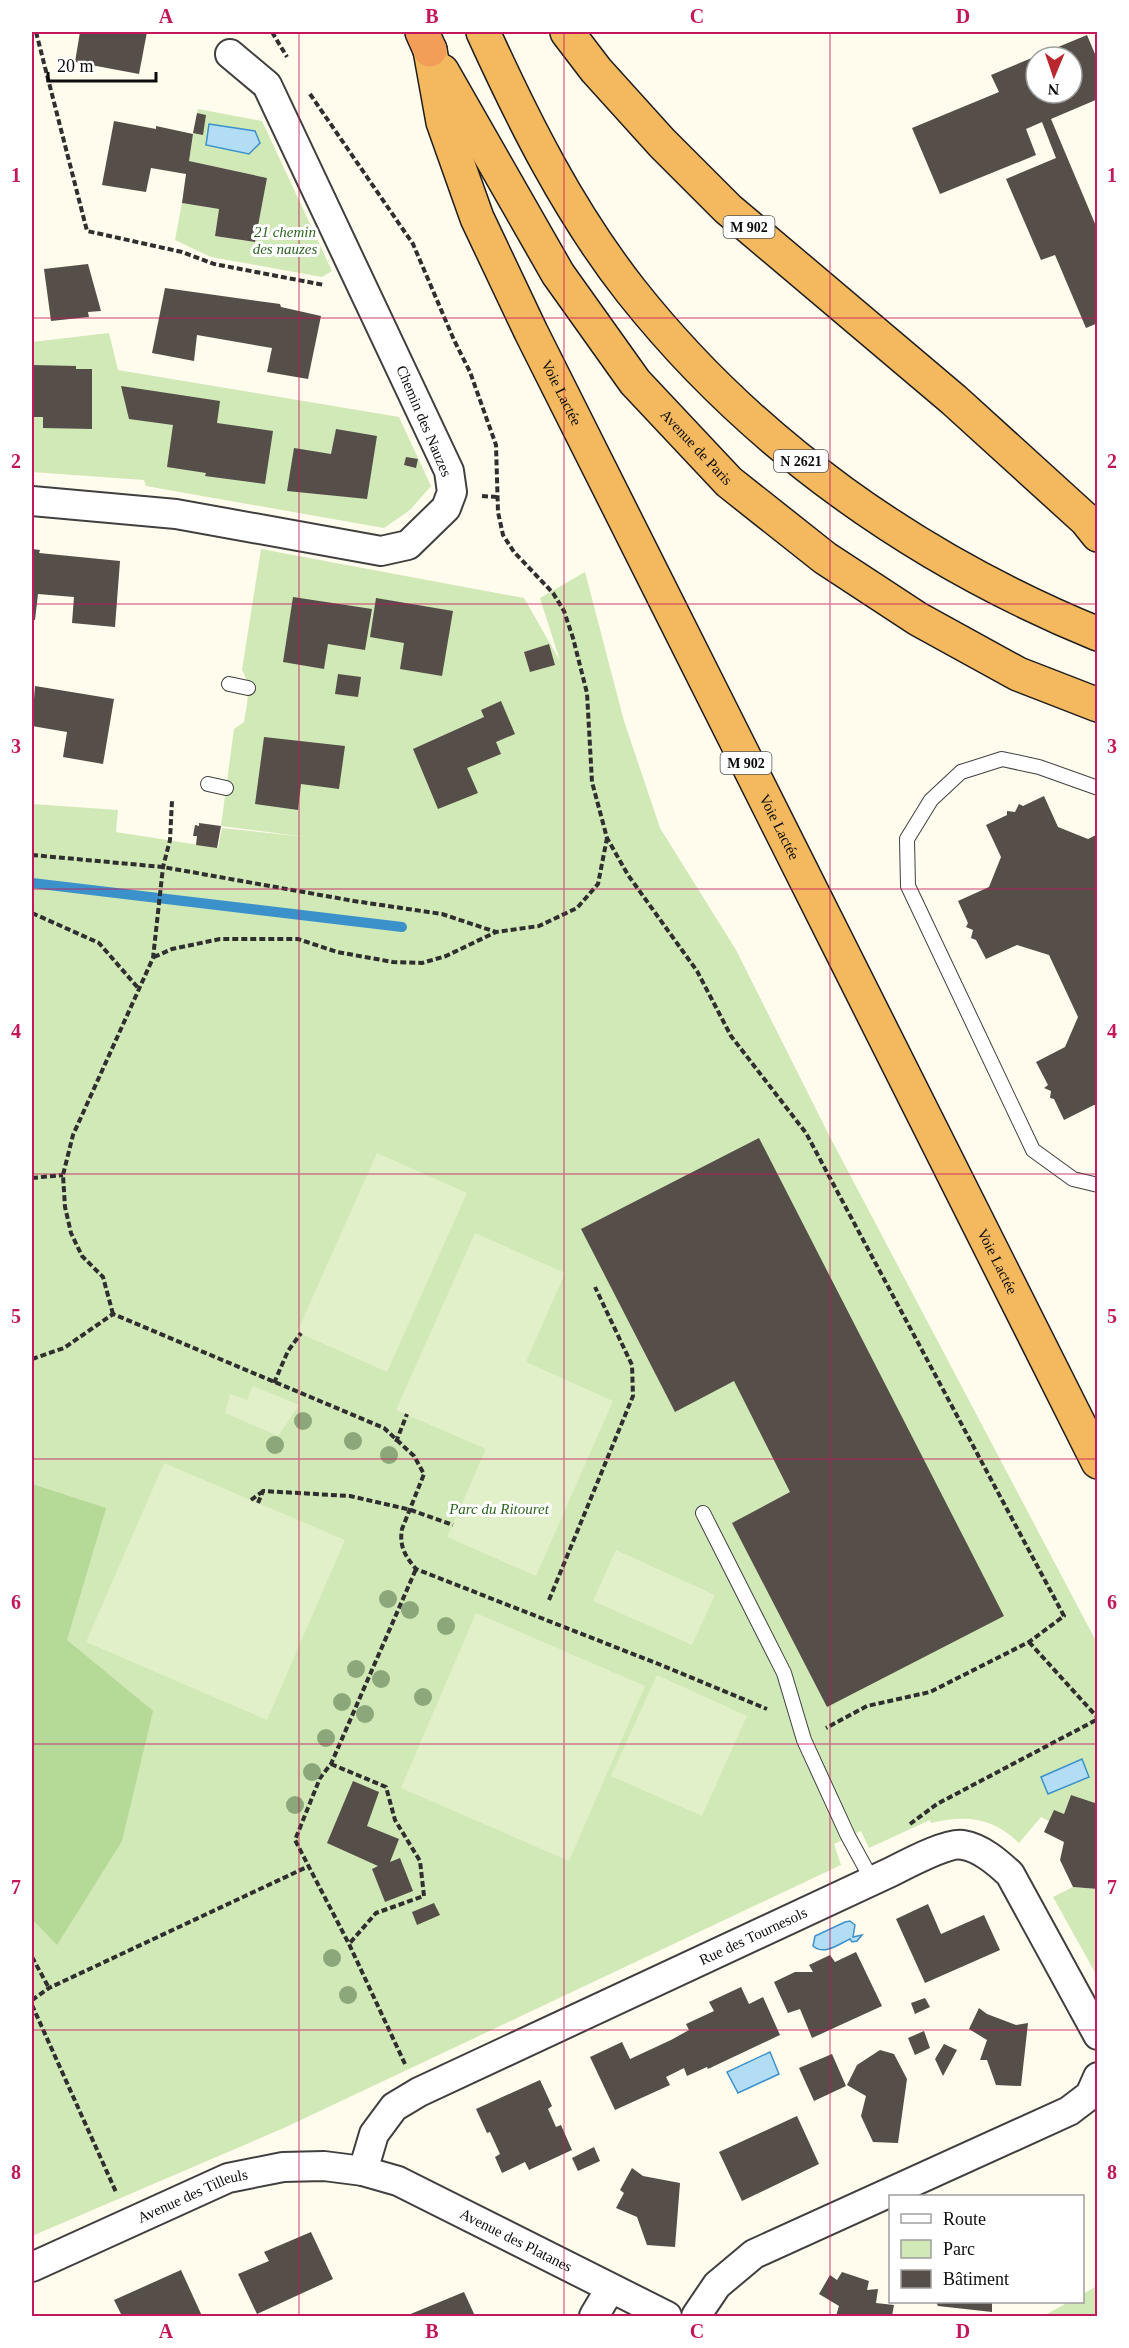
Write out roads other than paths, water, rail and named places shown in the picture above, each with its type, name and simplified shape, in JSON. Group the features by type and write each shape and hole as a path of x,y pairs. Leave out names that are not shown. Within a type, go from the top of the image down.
{"highway":[{"name":"N 2621","path":"483,32 537,146 572,206 630,290 667,334 724,394 763,432 839,491 911,539 964,571 1052,616 1098,634"},
{"name":"M 902","path":"567,32 596,70 662,143 728,209 954,400 1086,520 1098,535"},
{"name":"Avenue de Paris","path":"426,40 558,274 634,382 729,482 825,558 918,619 1018,674 1098,705"},
{"name":"Voie Lactée","path":"426,40 443,122 482,229 531,332 1098,1462"}],"street":[{"name":"Chemin des Nauzes","path":"32,501 176,514 381,551 408,545 446,508 452,492 449,471 366,292 267,85 230,54"},
{"name":"Rue des Tournesols","path":"363,2170 374,2134 394,2108 418,2092 882,1875 937,1851 961,1844 990,1856 1010,1874 1098,2036"},
{"path":"696,2316 717,2285 754,2254 1069,2111 1090,2095 1098,2077"},
{"name":"Avenue des Tilleuls","path":"32,2267 228,2178 283,2166 324,2166 363,2170"},
{"name":"Avenue des Platanes","path":"363,2170 398,2181 667,2316"},
{"path":"594,2316 610,2289"}],"lane":[{"path":"229,684 248,688"},
{"path":"1098,788 1039,767 1002,759 960,772 931,800 907,839 908,886 1033,1150 1073,1179 1098,1185"},
{"path":"208,784 226,788"},
{"path":"704,1513 784,1673 804,1740 849,1836 882,1875"}],"water":[{"path":"209,124 255,131 260,143 249,154 206,145"},
{"path":"1082,1759 1089,1777 1048,1794 1041,1777"},
{"path":"850,1921 855,1925 853,1937 862,1935 857,1941 852,1942 850,1939 822,1950 813,1946 815,1936"},
{"path":"770,2052 779,2074 738,2093 727,2072"}],"waterway":[{"path":"32,883 402,927"}],"park label":[{"name":"21 chemin des nauzes","path":"285,240"},
{"name":"Parc du Ritouret","path":"499,1509"}]}
